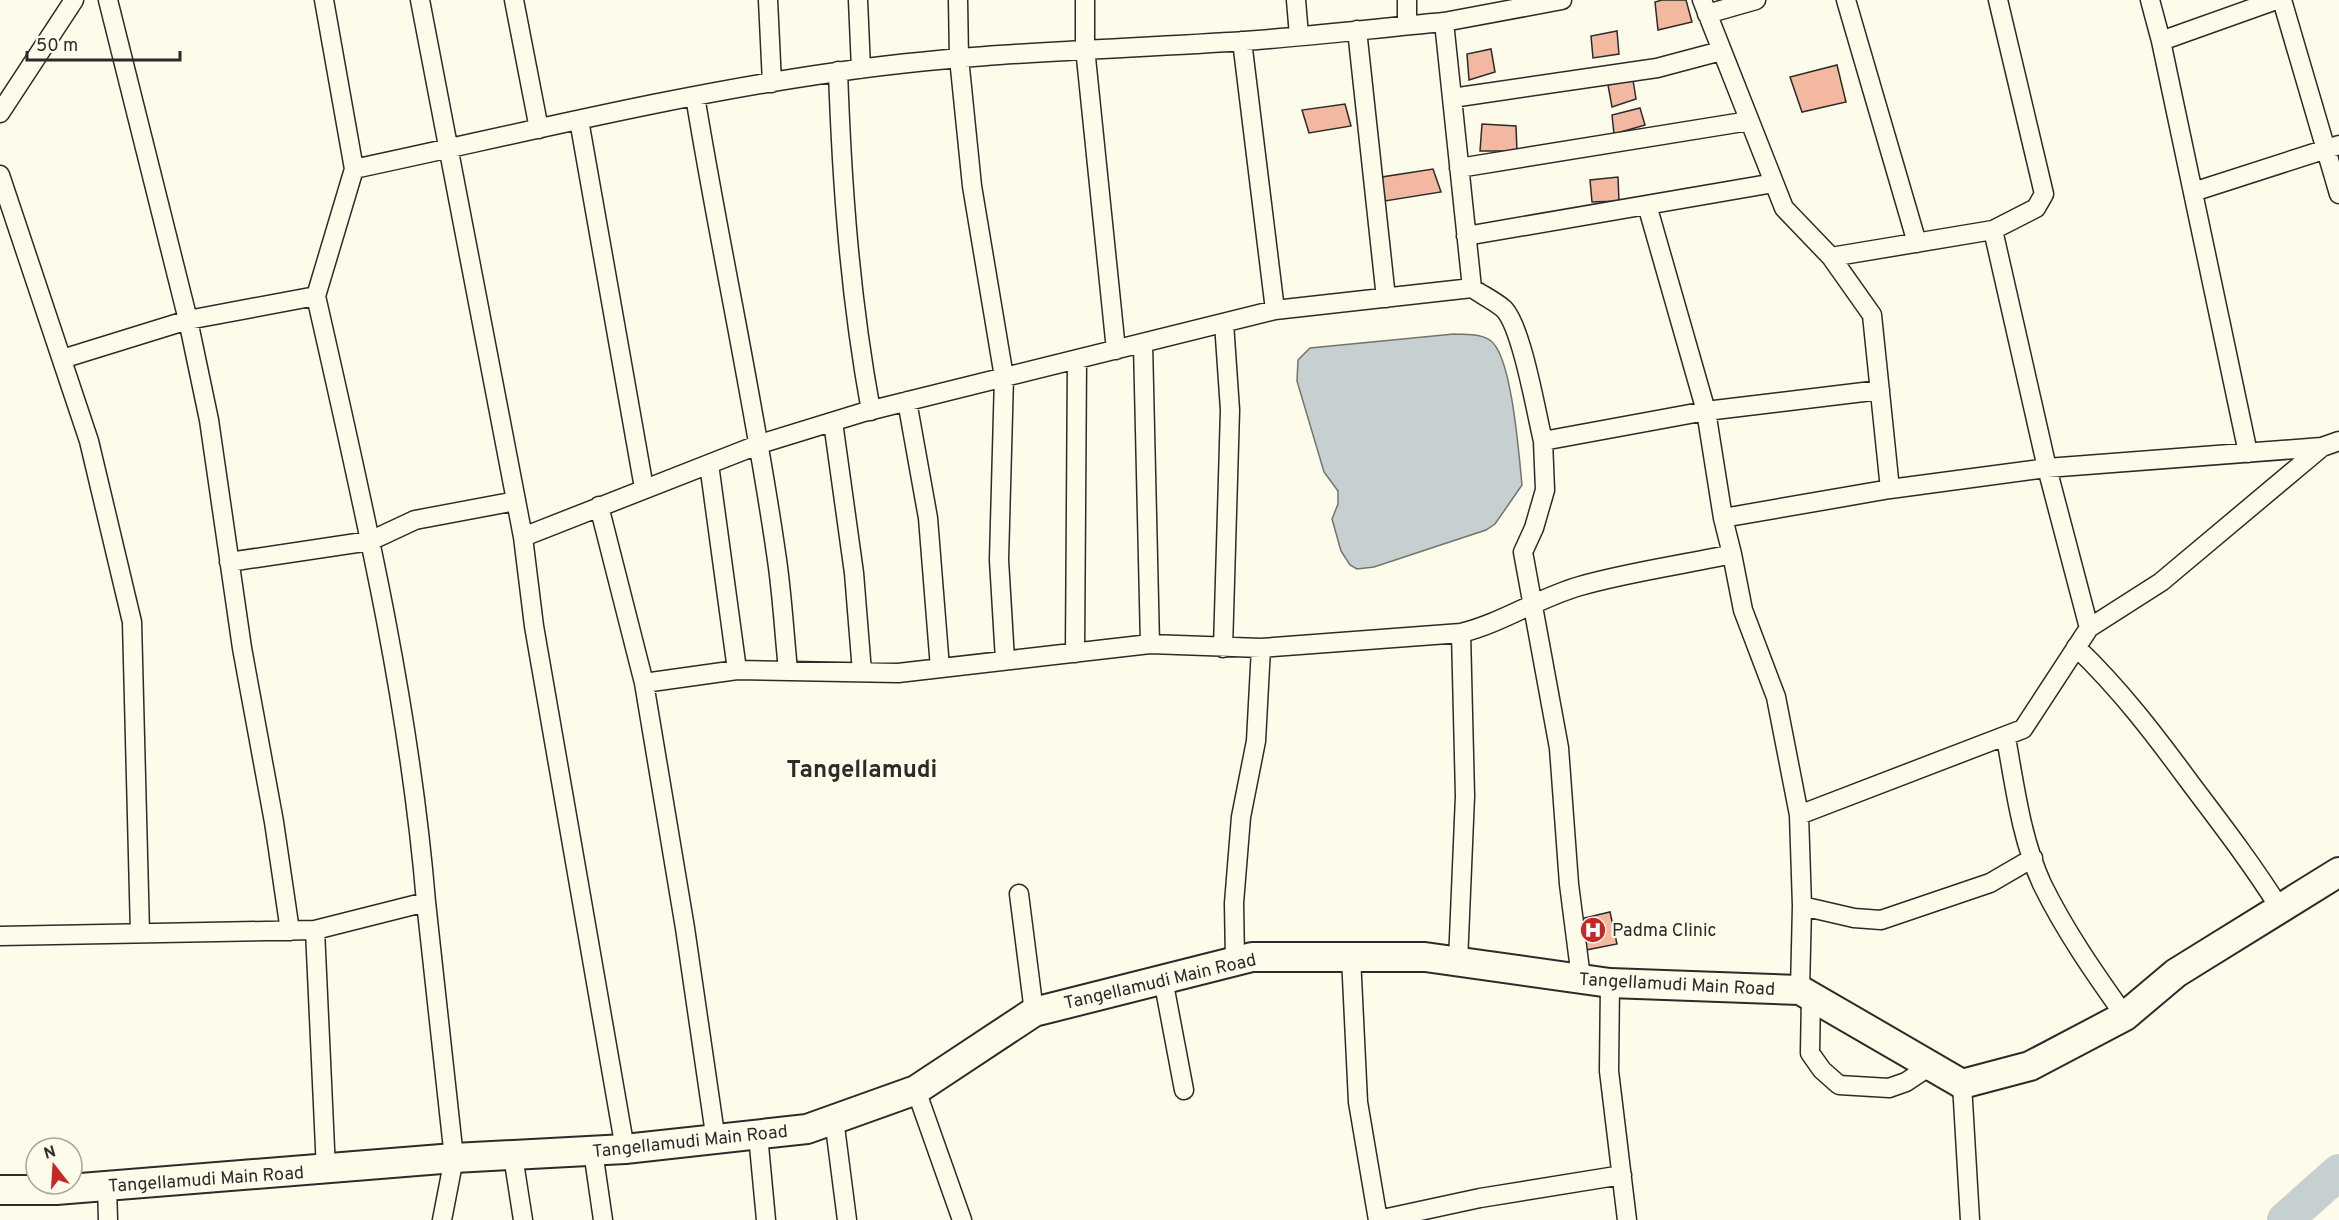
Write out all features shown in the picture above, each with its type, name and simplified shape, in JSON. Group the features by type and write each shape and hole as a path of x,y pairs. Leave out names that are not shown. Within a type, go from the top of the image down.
{"main road":[{"path":"1962,1084 2030,1066 2125,1016 2176,973 2279,907 2339,872"},
{"name":"Tangellamudi Main Road","path":"0,1190 57,1190 454,1158 625,1149 716,1141 807,1129 916,1090 1034,1012 1252,957 1425,957 1610,983 1805,993 1962,1084"}],"street":[{"path":"0,112 74,0"},
{"path":"108,0 188,320 209,420 229,562 290,931"},
{"path":"324,0 354,169 316,296 391,644 418,811 454,1158 442,1220"},
{"path":"420,0 523,537 534,626 592,948 625,1149"},
{"path":"514,0 539,129"},
{"path":"768,0 772,83"},
{"path":"858,0 861,69"},
{"path":"958,0 959,58 972,186 1004,377 999,560 1005,660"},
{"path":"1085,0 1085,48 1116,350"},
{"path":"1296,0 1299,36"},
{"path":"1407,0 1407,25"},
{"path":"354,169 695,96 838,72 959,58 1085,48 1242,41 1444,22 1562,0"},
{"path":"1756,0 1704,7 1784,208 1832,257 1872,315 1890,489"},
{"path":"1846,0 1917,243"},
{"path":"1832,257 1993,230 2036,208 2044,194 1998,0"},
{"path":"2150,0 2161,41 2248,453"},
{"path":"2161,41 2276,0"},
{"path":"2282,0 2332,147 2339,194"},
{"path":"1444,22 1472,288"},
{"path":"1357,30 1386,298"},
{"path":"1242,41 1275,310"},
{"path":"1452,98 1657,68 1722,51"},
{"path":"838,72 842,187 853,300 871,411"},
{"path":"695,96 720,245 760,444 777,556 788,670"},
{"path":"579,120 644,488"},
{"path":"1459,168 1749,121"},
{"path":"2193,192 2332,147"},
{"path":"0,175 89,441 132,622 141,933"},
{"path":"1467,236 1774,183"},
{"path":"1647,205 1706,411 1723,518 1743,609 1776,697 1798,815 1805,993 1810,1053 1822,1070 1839,1085 1889,1088 1906,1082 1930,1066"},
{"path":"1993,230 2046,468 2089,628"},
{"path":"523,537 760,444 907,401 1275,310 1472,288 1504,310 1512,324 1521,348 1543,441 1545,489 1534,528 1522,552 1559,748 1569,884 1581,978"},
{"path":"62,359 188,320 316,296"},
{"path":"1223,648 1230,410 1224,323"},
{"path":"1143,344 1150,644"},
{"path":"1075,652 1077,360"},
{"path":"1543,441 1706,411 1880,390"},
{"path":"907,401 928,518 940,668"},
{"path":"833,422 854,573 862,672"},
{"path":"1723,518 1890,489 2046,468 2248,453 2330,444"},
{"path":"1798,815 2006,738 2023,729 2089,628 2161,582 2330,444"},
{"path":"709,464 737,670"},
{"path":"229,562 370,541 415,520 516,501"},
{"path":"599,506 644,683 685,928 716,1141"},
{"path":"644,683 737,670 898,673 1150,644 1261,648 1461,633 1488,626 1533,603 1580,586 1732,554"},
{"path":"1458,962 1465,796 1461,633"},
{"path":"2076,647 2112,681 2136,709 2244,851 2279,907"},
{"path":"1235,961 1234,903 1237,860 1241,817 1256,741 1261,648"},
{"path":"2006,738 2021,822 2042,883 2085,960 2125,1016"},
{"path":"1802,906 1854,918 1881,920 1990,883 2033,858"},
{"path":"1019,894 1034,1012"},
{"path":"0,936 315,930 426,902"},
{"path":"315,930 326,1170"},
{"path":"1351,957 1358,1102 1378,1220 1480,1198 1622,1175"},
{"path":"1163,979 1184,1090"},
{"path":"1610,983 1609,1071 1627,1220"},
{"path":"1962,1084 1970,1220"},
{"path":"916,1090 962,1220"},
{"path":"834,1119 847,1220"},
{"path":"758,1135 766,1220"},
{"path":"593,1151 603,1220"},
{"path":"513,1156 523,1220"},
{"path":"107,1186 108,1220"}],"shaded area":[{"path":"1454,334 1483,337 1491,341 1498,351 1504,366 1513,408 1522,485 1495,524 1486,530 1374,567 1357,569 1350,565 1341,551 1332,519 1338,504 1338,491 1324,472 1297,381 1298,360 1310,348"}],"building":[{"path":"1686,0 1692,22 1658,30 1655,2"},
{"path":"1617,31 1619,54 1593,58 1591,36"},
{"path":"1491,49 1495,72 1469,80 1467,54"},
{"path":"1837,65 1846,102 1802,112 1790,77"},
{"path":"1633,80 1636,99 1612,107 1608,85"},
{"path":"1345,104 1351,126 1309,133 1302,110"},
{"path":"1640,108 1645,125 1614,134 1612,115"},
{"path":"1482,124 1516,126 1517,151 1480,151"},
{"path":"1433,169 1441,192 1385,201 1382,177"},
{"path":"1618,177 1619,201 1592,202 1590,180"},
{"path":"1610,912 1617,944 1586,950 1580,919"}],"waterway":[{"path":"2285,1220 2339,1172"}],"place":[{"name":"Padma Clinic","path":"1593,930"}],"district":[{"name":"Tangellamudi","path":"862,769"}]}
